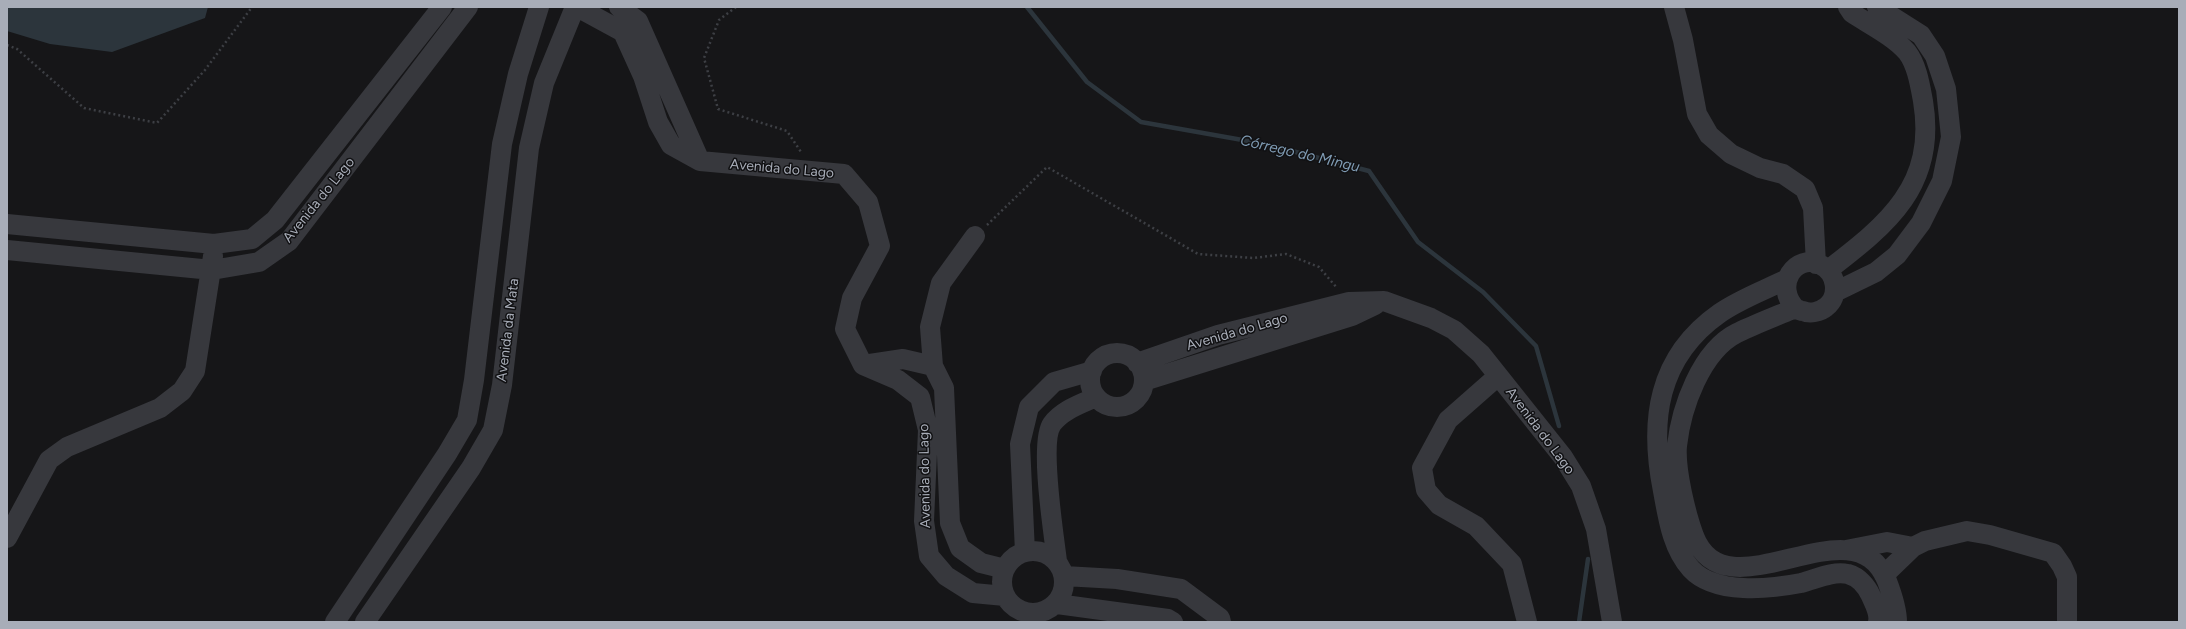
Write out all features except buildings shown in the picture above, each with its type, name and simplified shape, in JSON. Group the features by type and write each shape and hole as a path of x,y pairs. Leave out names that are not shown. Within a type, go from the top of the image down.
{"street":[{"name":"Avenida do Lago","path":"7,224 214,244 252,239 275,220 442,7"},
{"name":"Avenida do Lago","path":"7,250 212,270 259,262 289,241 468,7"},
{"name":"Avenida da Mata","path":"335,622 447,454 466,420 474,380 502,144 518,74 539,7"},
{"name":"Avenida do Lago","path":"576,7 623,32 643,76 658,122 671,145 700,161 844,174 868,202 880,246 852,298 846,330 863,364 898,380 920,396 928,430 924,521 929,556 946,576 973,593 1005,596"},
{"name":"Avenida da Mata","path":"365,622 471,468 493,430 502,385 529,148 544,82 576,7"},
{"path":"619,7 638,21 700,161"},
{"path":"1674,7 1683,40 1697,114 1710,135 1731,154 1760,168 1783,174 1805,189 1814,208 1822,267 1835,284 1835,292 1827,306 1820,311 1804,312 1796,308 1787,295 1785,287 1787,279"},
{"path":"1848,7 1852,13 1891,39 1907,52 1915,69 1921,91 1927,138 1918,174 1904,202 1868,240 1822,267 1805,263 1797,267 1787,279 1720,312 1700,329 1677,359 1661,395 1655,434 1658,466 1674,539 1691,569 1702,578 1719,585 1756,588 1801,582 1830,574 1850,575 1863,582 1871,595 1878,613 1878,622"},
{"path":"1835,292 1876,272 1897,255 1921,223 1942,181 1952,137 1946,89 1935,56 1921,35 1877,7"},
{"path":"863,364 903,359 933,366 930,327 941,283 975,236"},
{"path":"7,538 50,460 67,447 160,408 182,391 195,372 212,270 214,244"},
{"name":"Avenida do Lago","path":"1144,381 1352,316 1384,301"},
{"name":"Avenida do Lago","path":"1137,363 1218,335 1348,302 1384,301 1431,318 1454,330 1481,354 1563,457 1581,486 1596,529 1612,622"},
{"path":"1796,308 1735,334 1717,348 1700,370 1686,406 1677,447 1680,482 1687,514 1695,538 1714,562 1730,566 1760,566 1816,552 1846,550 1887,542 1913,547"},
{"path":"1112,354 1122,354 1137,363 1142,371 1144,381 1142,390 1137,398 1121,407 1112,407 1096,397 1090,380 1096,363 1112,354"},
{"name":"Avenida do Lago","path":"933,366 944,388 950,523 960,548 981,563 1005,569"},
{"path":"1025,552 1020,444 1029,407 1054,382 1092,371"},
{"path":"1498,376 1448,420 1422,468 1426,490 1439,505 1476,526 1512,564 1527,622"},
{"path":"1096,397 1069,409 1051,424 1046,448 1060,569 1065,586 1057,604 1049,610 1030,614 1020,611 1012,606 1005,596 1002,578 1005,569 1017,555 1025,552 1036,551 1048,554 1060,569 1181,589 1220,618 1221,622"},
{"path":"1884,576 1913,547 1925,540 1967,531 2043,549 2053,553 2062,566 2067,578 2067,622"},
{"path":"1846,550 1860,552 1870,558 1884,576 1892,596 1897,622"},
{"path":"1057,604 1161,618 1173,622"}],"path":[{"path":"7,45 17,49 84,108 157,123 205,70 252,7"},
{"path":"736,7 719,20 704,58 718,109 788,131 812,171"},
{"path":"975,236 1046,167 1198,254 1253,258 1286,254 1319,267 1348,302"}],"shaded area":[{"path":"7,7 208,7 205,18 112,52 50,44 7,31"}],"waterway":[{"name":"Córrego do Mingu","path":"1027,7 1087,82 1141,122 1265,144 1369,171 1418,242 1483,292 1536,346 1559,426"},
{"name":"Córrego do Mingu","path":"1579,622 1588,559"}]}
